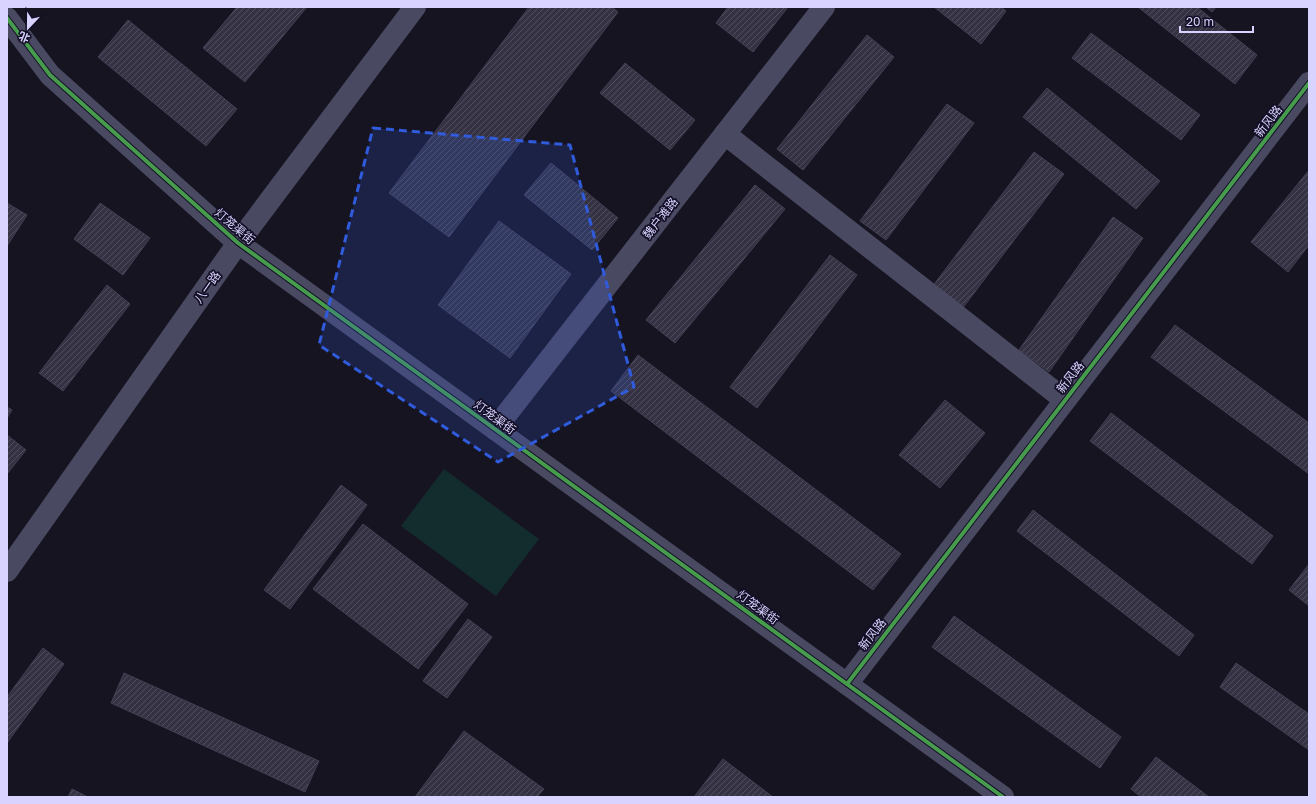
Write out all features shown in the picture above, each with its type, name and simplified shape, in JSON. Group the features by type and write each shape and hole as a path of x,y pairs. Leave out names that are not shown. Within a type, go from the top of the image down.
{"street":[{"name":"八一路","path":"7,572 238,243 415,7"},
{"name":"魏户滩路","path":"495,429 824,7"},
{"name":"灯笼渠街","path":"7,18 50,75 238,243 1003,797"},
{"name":"新风路","path":"847,684 1309,83"},
{"path":"725,134 1065,400"}],"highlighted area":[{"path":"373,128 570,145 634,387 498,462 319,345"}],"green space":[{"path":"444,469 539,539 496,596 401,526"}],"building":[{"path":"237,7 307,7 245,82 203,48"},
{"path":"529,7 612,7 618,12 449,237 389,193"},
{"path":"728,7 788,7 753,52 716,23"},
{"path":"934,7 1001,7 1006,11 981,44"},
{"path":"1138,7 1197,7 1257,55 1235,84"},
{"path":"1206,7 1216,7 1212,12"},
{"path":"128,20 237,109 206,146 98,57"},
{"path":"1091,33 1200,115 1181,140 1072,58"},
{"path":"867,35 894,57 803,170 777,149"},
{"path":"625,63 695,120 670,150 600,93"},
{"path":"1047,88 1160,181 1136,209 1023,117"},
{"path":"947,104 974,123 886,240 860,221"},
{"path":"1034,152 1064,174 962,309 932,287"},
{"path":"551,163 618,218 592,250 524,195"},
{"path":"1309,170 1309,245 1288,272 1251,242"},
{"path":"755,185 785,209 675,343 646,320"},
{"path":"7,203 27,215 7,246"},
{"path":"100,203 150,238 123,275 74,239"},
{"path":"1113,217 1143,238 1049,372 1019,350"},
{"path":"499,221 571,274 510,358 438,305"},
{"path":"830,255 857,275 757,408 730,387"},
{"path":"107,285 130,304 63,391 39,373"},
{"path":"1175,325 1309,423 1309,474 1151,357"},
{"path":"638,355 901,554 873,590 611,391"},
{"path":"945,400 985,433 940,488 899,455"},
{"path":"7,407 12,410 7,418"},
{"path":"1111,413 1273,536 1252,564 1090,441"},
{"path":"7,435 26,450 7,474"},
{"path":"341,485 367,505 290,609 264,590"},
{"path":"1033,510 1194,635 1179,656 1017,531"},
{"path":"363,524 468,604 418,669 313,589"},
{"path":"1309,564 1309,606 1289,590"},
{"path":"954,616 1121,737 1100,768 932,647"},
{"path":"468,619 492,637 447,698 423,681"},
{"path":"43,648 64,664 7,743 7,697"},
{"path":"1236,663 1309,714 1309,750 1220,687"},
{"path":"124,673 319,761 305,792 111,703"},
{"path":"464,731 544,789 537,797 415,797"},
{"path":"1156,757 1209,797 1141,797 1131,789"},
{"path":"723,759 773,797 694,797"},
{"path":"72,789 88,797 68,797"}],"cycle path":[{"path":"7,18 50,75 238,243 1003,797"},
{"path":"847,684 1309,83"}]}
